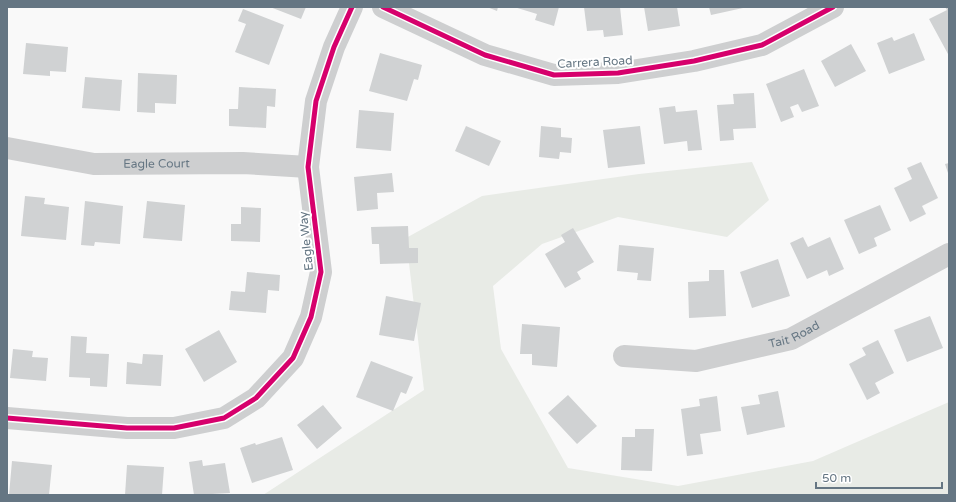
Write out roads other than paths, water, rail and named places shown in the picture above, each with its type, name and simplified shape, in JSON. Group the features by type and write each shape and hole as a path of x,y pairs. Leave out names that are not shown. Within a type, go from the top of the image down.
{"street":[{"name":"Eagle Way","path":"7,418 127,428 174,428 224,418 256,398 292,358 311,317 320,272 308,167 316,101 334,47 352,7"},
{"name":"Carrera Road","path":"383,7 485,55 554,75 618,73 694,61 762,45 833,7"},
{"name":"Eagle Court","path":"7,148 94,164 242,163 308,167"},
{"name":"Tait Road","path":"624,356 696,361 791,339 949,254"}]}
